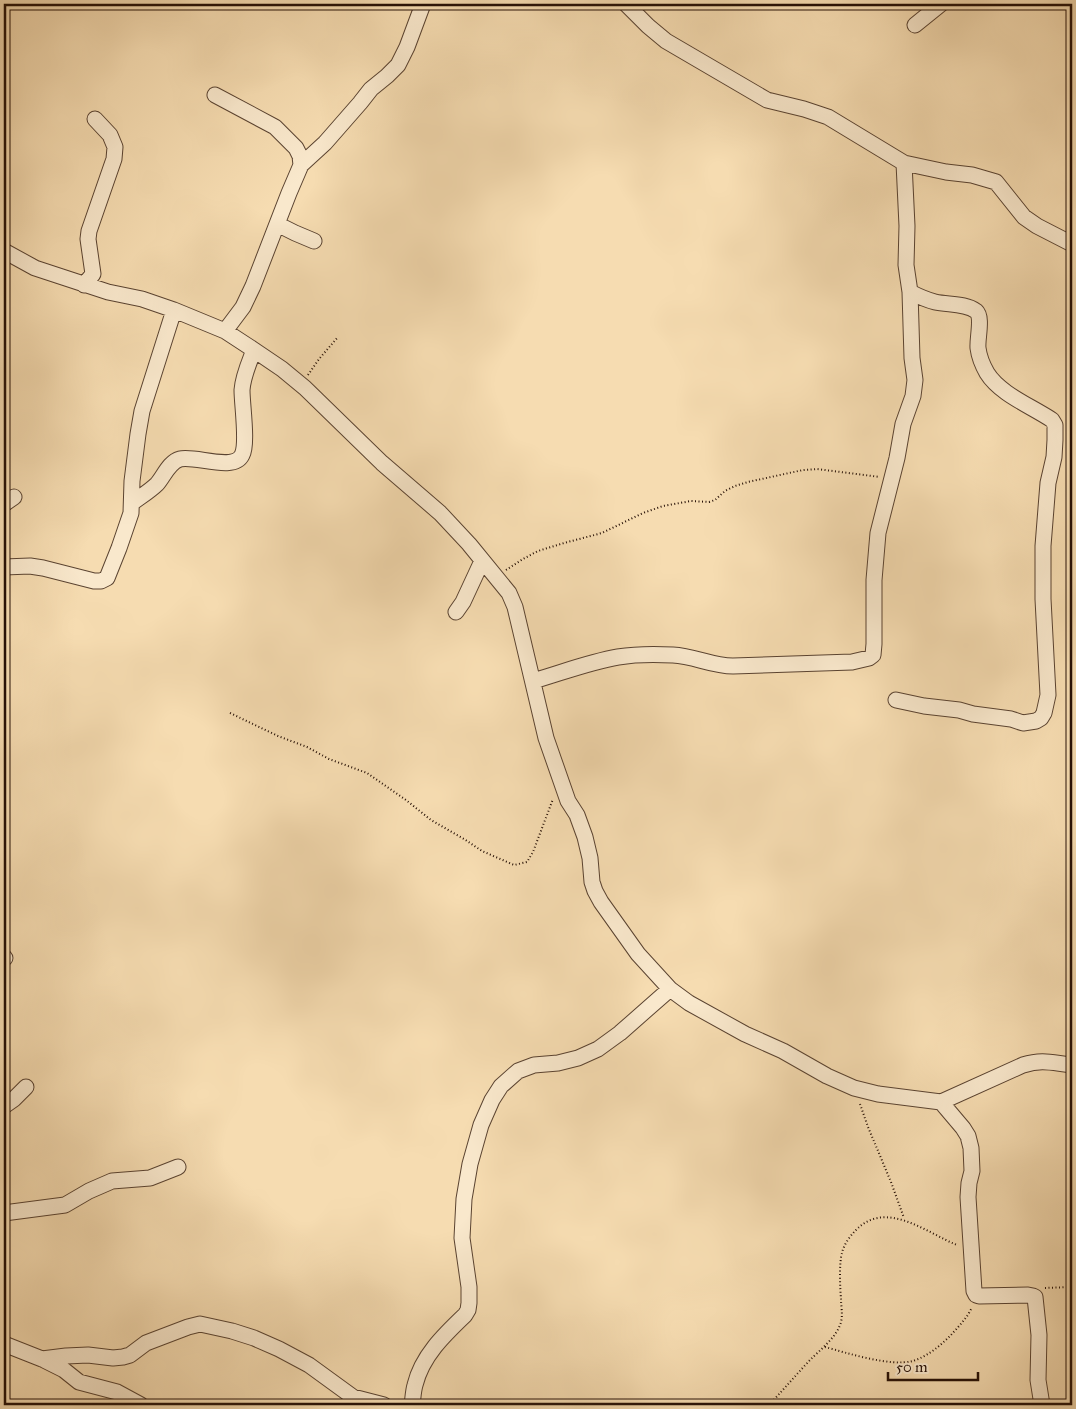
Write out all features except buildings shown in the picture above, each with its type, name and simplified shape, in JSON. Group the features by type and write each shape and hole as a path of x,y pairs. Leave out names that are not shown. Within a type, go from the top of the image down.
{"street":[{"path":"225,331 243,307 253,286 301,165 324,143 371,89 398,65 423,4"},
{"path":"626,4 666,41 766,100 828,117 904,163 946,172 972,175 996,182 1024,217 1072,244"},
{"path":"915,25 941,4"},
{"path":"215,95 275,127 296,148 300,156 301,165"},
{"path":"84,285 93,274 88,239 89,231 114,159 115,147 110,135 95,119"},
{"path":"533,681 604,660 634,655 690,656 721,666 733,666 852,662 869,658 873,655 878,533 904,424 913,396 915,380 912,358 910,292 906,265 907,226 904,163"},
{"path":"277,224 314,241"},
{"path":"4,251 35,268 108,292 142,299 225,331 300,384 382,463 440,513 509,593 515,607 546,738 568,801 577,815 585,837 595,892 638,954 670,990 713,1017 783,1051 827,1076 854,1088 878,1094 941,1102 1036,1061 1072,1065"},
{"path":"896,700 1011,719 1023,723 1036,721 1041,718 1047,704 1048,695 1043,599 1043,546 1048,483 1054,457 1054,425 1052,420 997,386 987,373 978,350 980,319 979,314 975,310 936,302 910,292"},
{"path":"4,567 30,566 43,568 86,580 101,581 107,578 132,513 132,481 142,410 174,310"},
{"path":"132,503 156,485 173,463 179,459 188,458 228,463 235,462 242,456 245,444 242,388 245,370 254,350"},
{"path":"456,612 463,602 482,561"},
{"path":"412,1405 415,1385 424,1361 437,1343 468,1310 469,1287 462,1238 464,1199 470,1164 492,1100 501,1086 518,1070 534,1064 558,1063 578,1058 598,1049 620,1033 670,990"},
{"path":"4,1106 26,1087"},
{"path":"941,1102 963,1128 968,1136 971,1148 972,1170 968,1196 974,1291 979,1296 1032,1295 1036,1299 1039,1335 1038,1380 1042,1405"},
{"path":"4,1213 65,1205 112,1181 150,1178 178,1167"},
{"path":"42,1359 88,1355 113,1358 123,1357 130,1355 146,1343 200,1324 254,1338 279,1349 309,1365 353,1397 384,1405"},
{"path":"4,1344 64,1370 79,1382 118,1392 141,1405"}],"path":[{"path":"300,384 338,337"},
{"path":"496,578 508,567 538,551 564,542 602,533 643,513 663,506 690,501 708,502 715,500 725,491 748,482 803,470 818,469 892,478"},
{"path":"230,713 278,736 307,747 328,759 366,773 406,800 431,820 482,851 514,866 527,862 533,852 550,804 561,781"},
{"path":"854,1088 868,1127 892,1182 904,1220"},
{"path":"769,1405 811,1359 825,1347 838,1328 841,1321 842,1253 849,1238 862,1225 871,1219 879,1217 904,1220 971,1251"},
{"path":"1032,1295 1039,1289 1047,1287 1072,1287"},
{"path":"825,1347 868,1358 901,1363 913,1361 941,1345 971,1310 976,1295"}]}
